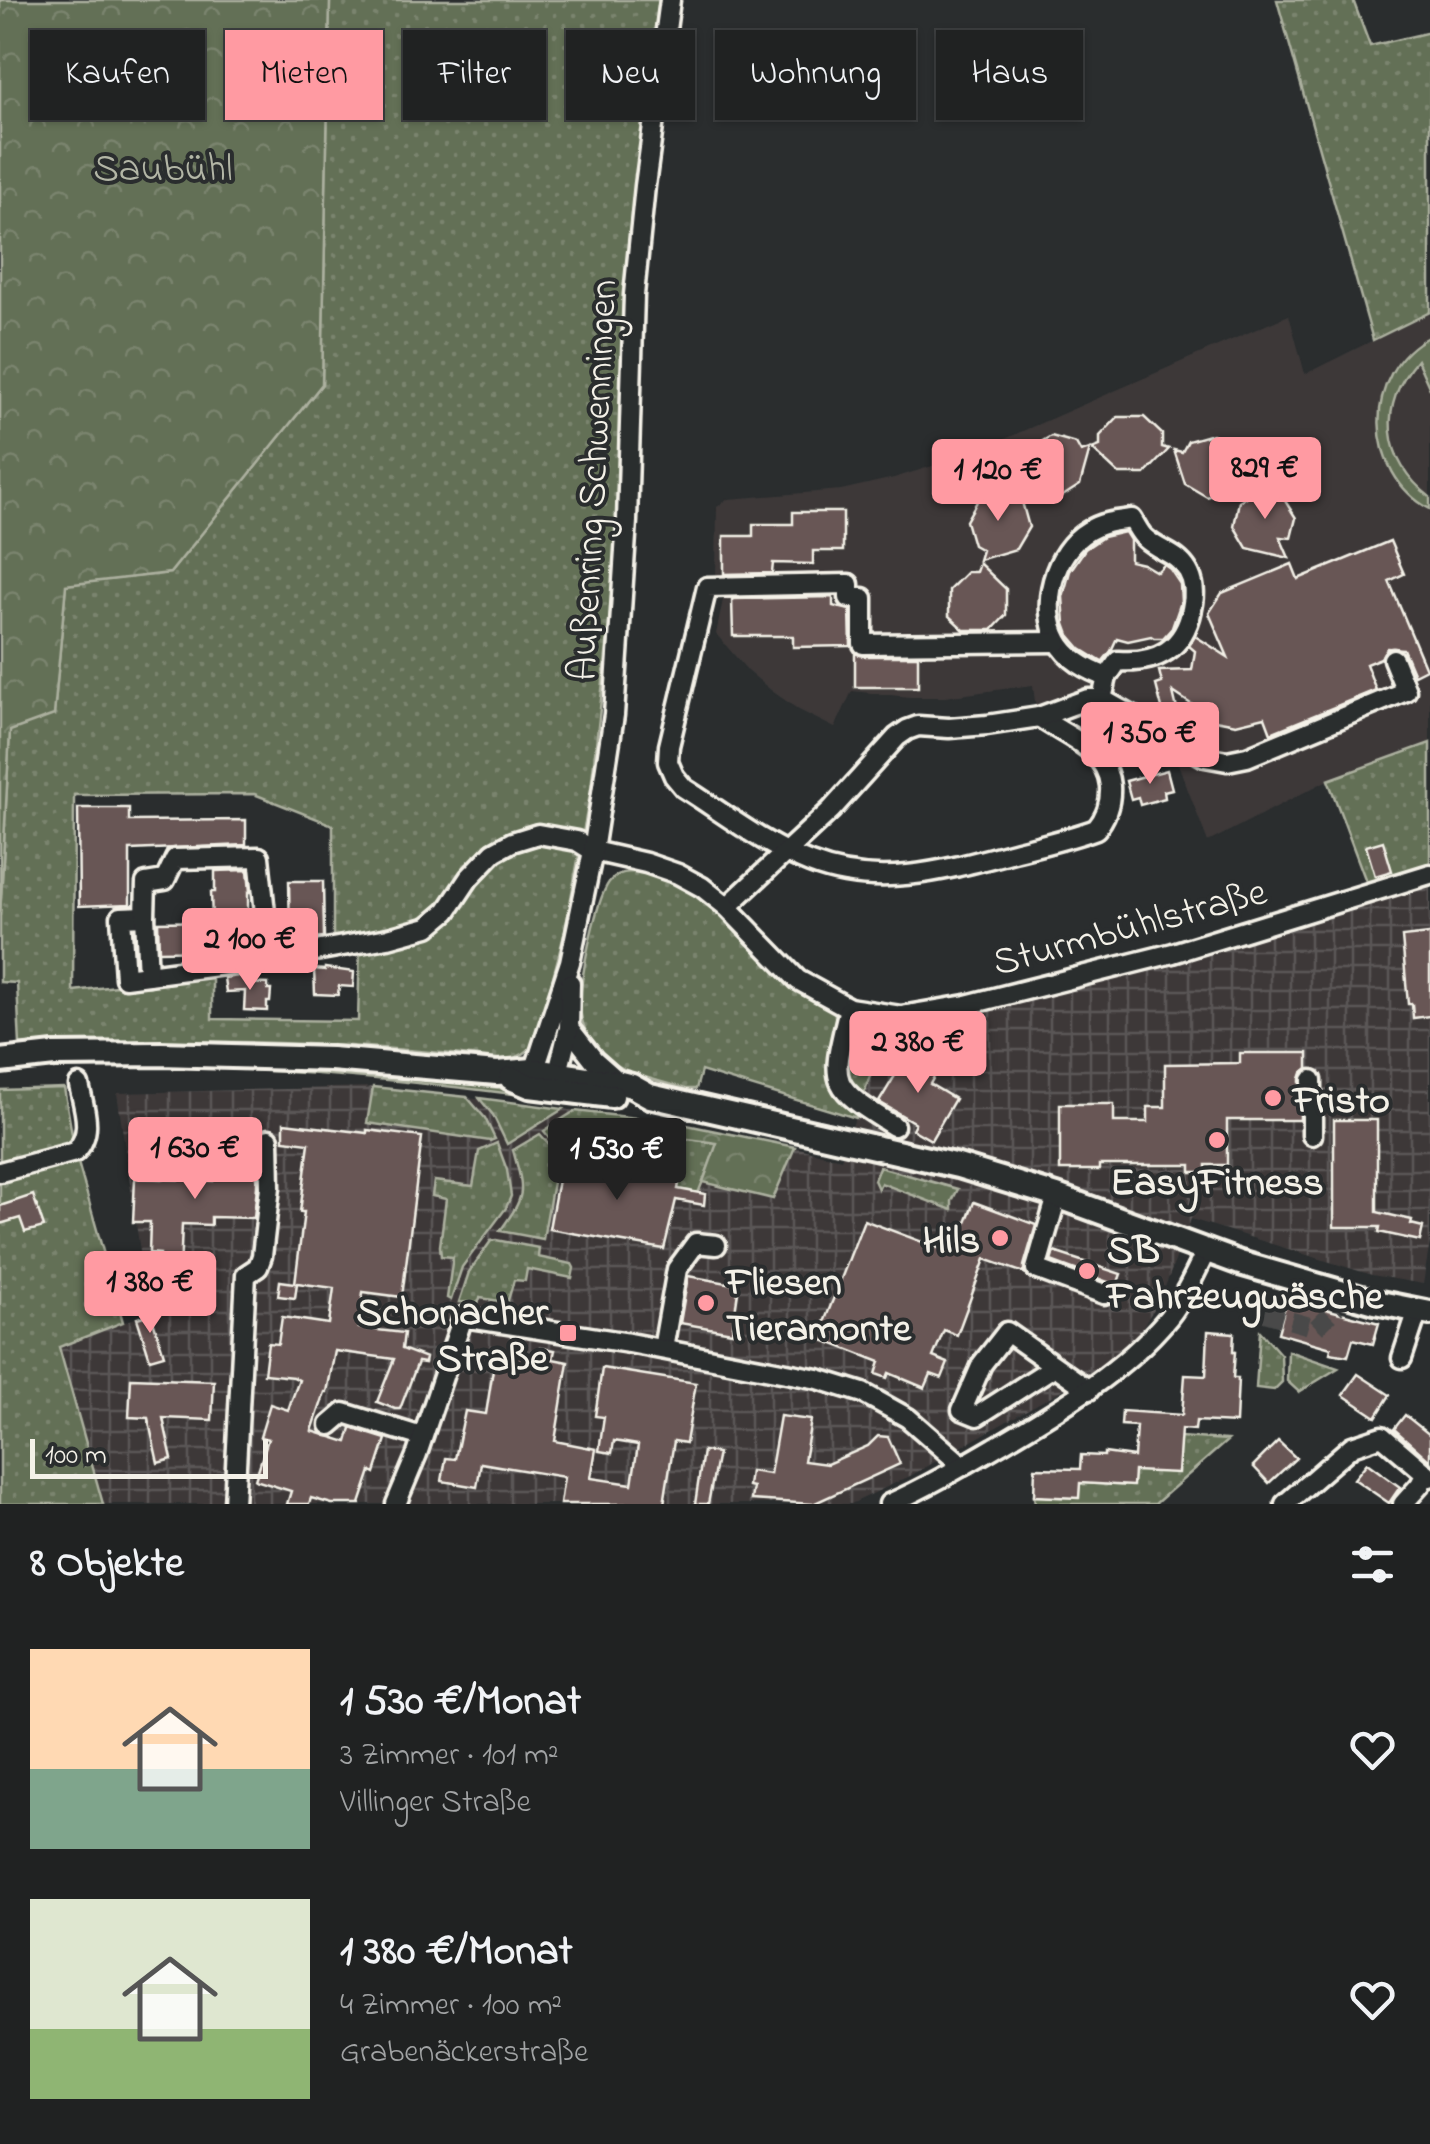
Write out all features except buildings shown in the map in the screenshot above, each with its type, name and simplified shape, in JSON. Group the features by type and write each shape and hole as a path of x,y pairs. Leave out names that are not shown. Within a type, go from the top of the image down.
{"main road":[{"path":"0,1061 54,1055 160,1054 331,1059 556,1081 620,1083 650,1096 972,1170 1056,1196 1340,1299 1424,1312"},
{"path":"556,1081 630,1099 650,1096"}],"street":[{"name":"Außenring Schwenningen","path":"531,1078 570,962 593,852 614,715 627,521 634,295 644,186 670,0"},
{"path":"1102,698 1107,677 1118,661 1148,660 1179,642 1187,630 1194,599 1193,580 1187,568 1173,554 1144,538 1132,519 1109,522 1071,542 1053,579 1050,600 1058,642 1074,660 1107,677"},
{"path":"1039,718 1093,752 1102,762 1110,792 1105,817 1096,829 958,867 899,877 838,872 787,852 684,788 668,762 707,587 849,584 849,598 862,598 863,644 1058,642"},
{"path":"726,907 831,810 897,736 907,730 1039,718 1088,699 1102,698 1205,757 1227,761 1248,757 1406,690 1393,658"},
{"name":"Sturmbühlstraße","path":"270,959 258,857 176,858 165,880 146,883 145,916 122,917 124,978 270,959 388,938 428,926 447,910 469,878 494,852 538,834 577,842 593,852 678,874 726,907 798,980 849,1008 901,1016 966,1005 1173,954 1430,874"},
{"name":"Außenring Schwenningen","path":"556,1081 569,1028 570,962"},
{"path":"849,1008 838,1080 844,1092 859,1104 898,1123 888,1134 884,1148"},
{"path":"569,1028 594,1060 620,1083"},
{"path":"1312,1080 1312,1135"},
{"path":"0,1172 76,1152 83,1144 86,1120 79,1085"},
{"path":"234,1504 246,1275 258,1267 262,1256 270,1187 269,1139"},
{"path":"1056,1196 1036,1269 1104,1294"},
{"path":"663,1350 677,1269 696,1244 716,1244"},
{"path":"889,1504 938,1481 1089,1390 1112,1372 1169,1316 1206,1251"},
{"path":"1402,1358 1424,1312"},
{"path":"396,1504 463,1317 818,1379 864,1393 908,1418 963,1466"},
{"path":"1055,1366 978,1416 962,1410 982,1364 1007,1332 1089,1390"},
{"path":"330,1425 344,1413 422,1438"},
{"path":"1285,1504 1352,1446 1382,1436 1428,1475 1403,1504"}],"shaded area":[{"path":"1430,312 1430,743 1328,780 1208,842 1173,751 1093,704 1036,710 1033,685 945,697 852,691 835,728 772,691 748,671 716,634 724,595 716,578 717,507 728,499 841,490 968,455 1289,315 1305,374"},
{"path":"1430,867 1430,1242 1423,1284 1372,1275 1191,1219 1160,1300 1137,1335 1101,1368 910,1476 851,1504 103,1504 59,1346 149,1313 117,1093 373,1087 672,1122 841,1159 888,1021 1067,977"}],"green space":[{"name":"Saubühl","path":"0,0 330,0 329,30 225,30 225,120 328,120 322,384 170,573 66,585 54,715 10,731 0,916"},
{"path":"330,0 664,0 660,30 566,30 566,120 646,120 630,227 617,557 591,789 565,931 537,1039 524,1054 505,1060 384,1048 262,1042 20,1045 17,983 0,982 10,730 54,714 66,584 170,573 322,384 328,120 383,120 383,30 329,30","holes":["254,794 333,825 333,943 360,943 358,1021 212,1019 212,975 73,991 74,795"]},
{"path":"1277,0 1353,0 1370,46 1430,32 1430,312 1373,340"},
{"path":"1430,336 1430,389 1417,360 1396,395 1391,432 1402,466 1430,497 1430,509 1408,493 1392,472 1379,422 1382,397 1392,373 1407,352"},
{"path":"1430,743 1430,869 1367,884 1328,780"},
{"path":"641,872 676,882 699,895 812,1000 836,1010 888,1021 856,1118 701,1071 696,1089 686,1089 621,1068 600,1053 587,1034 580,1010 590,939 612,879 622,873"},
{"path":"84,1061 190,1061 387,1075 569,1096 567,1101 358,1077 218,1068 7,1070"},
{"path":"373,1087 467,1097 485,1118 495,1139 367,1123"},
{"path":"64,1088 75,1152 123,1322 59,1347 103,1504 0,1504 0,1090"},
{"path":"479,1098 563,1109 507,1144 493,1115"},
{"path":"575,1111 672,1122 795,1147 773,1199 703,1182 717,1143 559,1121"},
{"path":"559,1121 718,1143 695,1201 689,1199 690,1191 678,1189 679,1177 562,1158 544,1131"},
{"path":"540,1134 558,1154 543,1239 500,1231 521,1193 513,1150"},
{"path":"497,1143 511,1196 462,1267 451,1300 447,1298 453,1257 441,1256 440,1246 446,1199 432,1196 434,1181 473,1186 479,1151"},
{"path":"879,1167 958,1189 952,1210 881,1183 878,1189 874,1180"},
{"path":"491,1241 539,1248 538,1257 572,1264 572,1278 527,1269 525,1281 514,1280 506,1307 500,1307 500,1301 480,1298 478,1303 459,1302 469,1272"},
{"path":"1260,1331 1281,1355 1282,1382 1274,1390 1256,1388"},
{"path":"1288,1351 1338,1368 1299,1392 1287,1381"},
{"path":"1163,1436 1228,1440 1155,1504 1035,1504 1034,1496 1078,1498 1080,1483 1132,1486 1134,1471"}],"tunnel":[{"path":"1265,1313 1316,1328 1337,1307"}],"place":[{"name":"Fristo","path":"1273,1098"},
{"name":"EasyFitness","path":"1217,1140"},
{"name":"Hils","path":"1000,1238"},
{"name":"SB Fahrzeugwäsche","path":"1087,1271"},
{"name":"Fliesen Tieramonte","path":"706,1303"},
{"name":"Schonacher Straße","path":"568,1333"}]}
